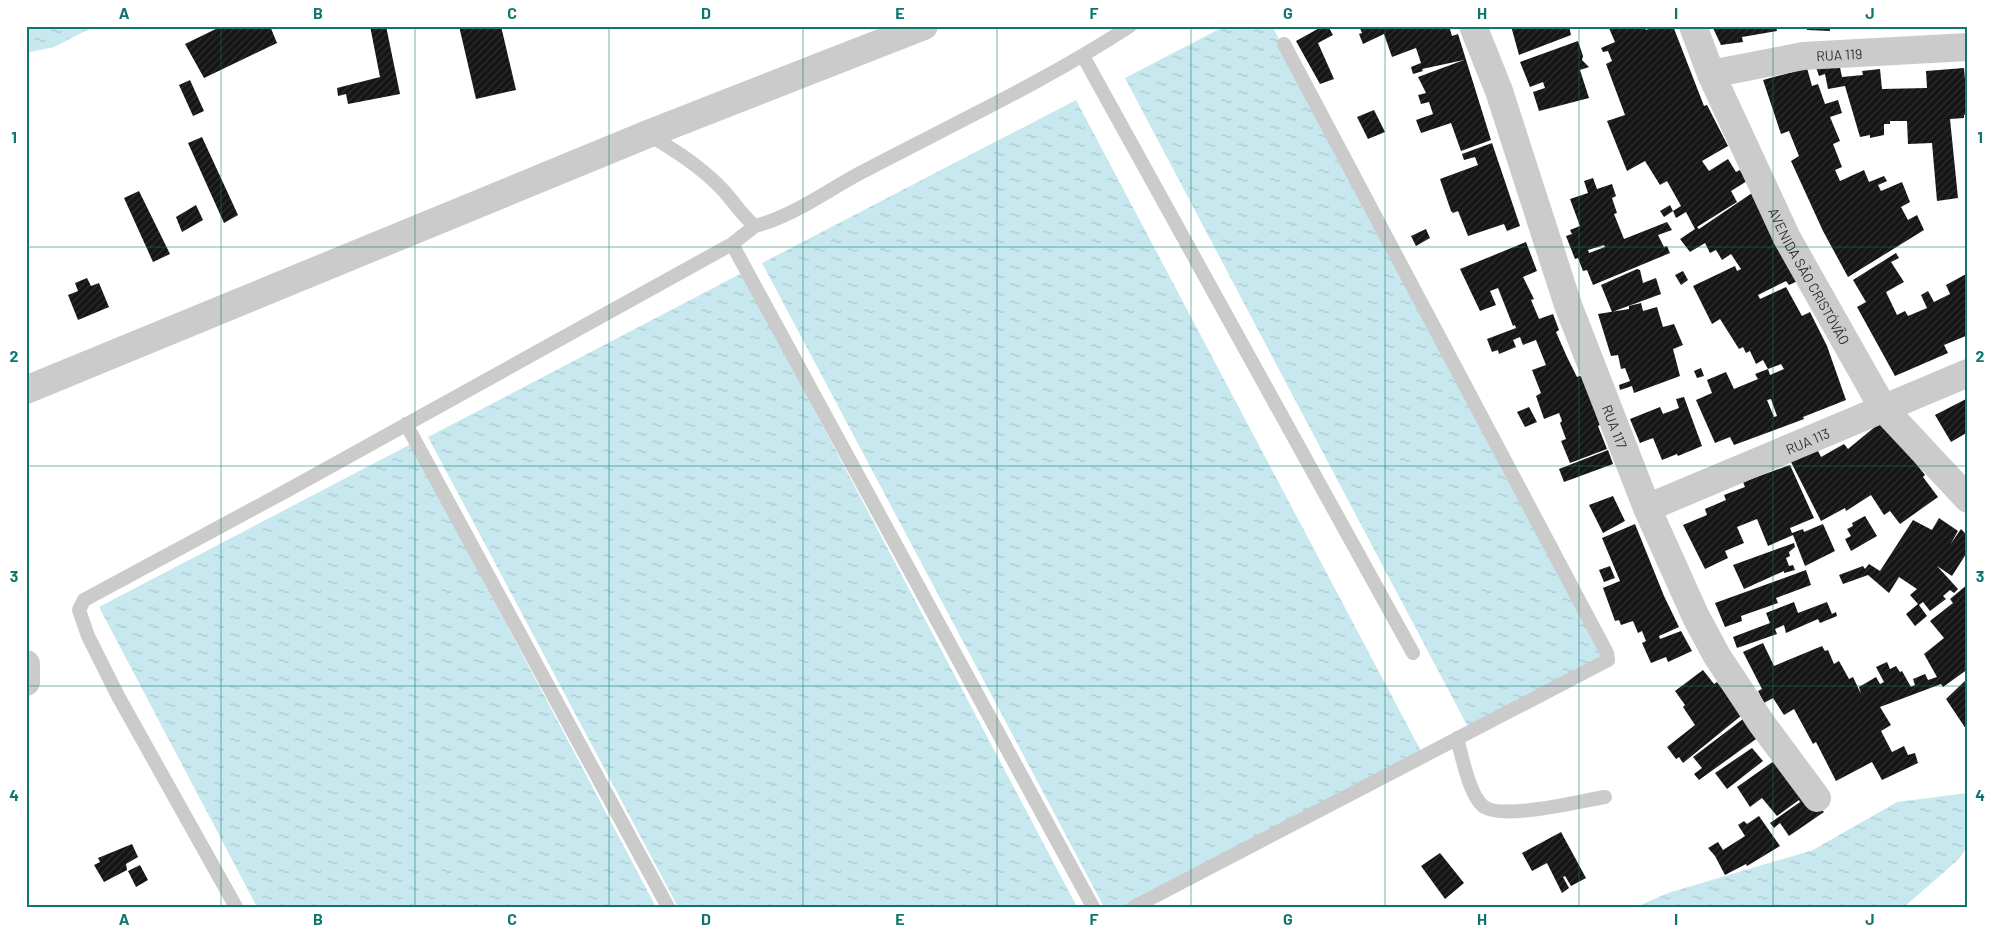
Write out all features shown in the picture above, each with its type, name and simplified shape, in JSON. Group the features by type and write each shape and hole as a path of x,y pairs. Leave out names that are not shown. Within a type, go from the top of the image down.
{"street":[{"path":"26,390 648,134 872,34 924,26"},
{"name":"RUA 117","path":"1473,26 1499,91 1568,305 1648,508 1696,618 1717,656 1762,724 1817,798"},
{"name":"AVENIDA SÃO CRISTÓVÃO","path":"1693,26 1711,74 1787,238 1883,408 1968,499"},
{"name":"RUA 119","path":"1711,74 1803,56 1968,47"},
{"name":"RUA 113","path":"1648,508 1968,373"},
{"path":"26,664 26,682"}],"lane":[{"path":"236,907 118,696 88,636 79,610 84,600 732,244 755,226 773,222 855,176 1083,56 1130,26"},
{"path":"1134,907 1458,738 1603,665 1608,660 1607,653 1284,44"},
{"path":"1083,56 1413,653"},
{"path":"648,134 691,160 722,188 743,216 755,226"},
{"path":"732,244 1093,907"},
{"path":"406,424 668,907"},
{"path":"1458,738 1467,777 1482,805 1493,812 1512,813 1605,797"}],"water":[{"path":"26,26 95,26 54,47 26,53"},
{"path":"1225,26 1272,26 1607,660 1470,731 1125,78"},
{"path":"1076,100 1422,753 1128,907 1104,907 762,263"},
{"path":"742,273 1077,907 678,907 428,437"},
{"path":"411,444 656,907 257,907 99,607"},
{"path":"1968,793 1968,845 1959,859 1904,907 1636,907 1668,893 1813,850 1897,802"}],"building":[{"path":"222,26 270,26 277,43 204,78 185,44"},
{"path":"370,26 386,26 400,94 348,104 346,94 338,96 337,88 380,77"},
{"path":"459,26 501,26 516,90 476,99"},
{"path":"1323,26 1328,26 1333,35 1318,43 1334,79 1320,84 1296,41"},
{"path":"1359,26 1449,26 1452,36 1458,34 1491,140 1461,151 1451,123 1421,133 1416,120 1433,114 1429,102 1421,104 1418,95 1426,93 1418,77 1464,60 1422,69 1423,71 1413,74 1411,67 1421,63 1416,48 1392,57 1384,34 1363,44 1359,34 1362,33"},
{"path":"1511,26 1569,26 1571,35 1519,55"},
{"path":"1608,26 1644,26 1646,30 1656,26 1673,26 1704,106 1707,105 1728,146 1702,161 1709,171 1728,159 1736,172 1740,170 1747,181 1731,191 1737,202 1697,227 1699,229 1755,191 1800,280 1789,285 1786,281 1758,295 1760,299 1786,287 1802,316 1810,312 1827,346 1846,400 1803,417 1804,419 1734,445 1730,437 1715,443 1696,400 1712,393 1707,380 1726,372 1734,389 1758,379 1755,374 1768,369 1763,360 1756,364 1750,351 1746,353 1743,347 1739,349 1720,319 1712,324 1693,286 1735,266 1737,271 1741,269 1731,254 1722,260 1716,250 1710,253 1705,243 1690,252 1680,239 1695,229 1686,212 1676,218 1673,211 1681,206 1667,181 1660,185 1645,161 1627,171 1607,121 1625,115 1606,64 1612,61 1608,51 1603,52 1601,48 1615,42","holes":["1781,364 1784,369 1770,375 1768,369","1771,399 1777,416 1774,417 1767,400"]},
{"path":"1712,26 1776,26 1777,31 1742,37 1743,42 1721,45"},
{"path":"1806,26 1830,26 1830,31 1807,30"},
{"path":"1578,41 1583,56 1582,60 1589,67 1580,70 1589,98 1539,111 1533,92 1545,88 1543,82 1530,87 1520,62"},
{"path":"1838,58 1842,77 1863,75 1862,71 1880,69 1882,89 1927,88 1926,71 1964,68 1968,114 1964,115 1964,118 1950,119 1958,198 1937,201 1932,143 1908,144 1907,121 1890,121 1890,124 1884,124 1884,135 1870,138 1870,135 1860,137 1845,86 1828,89 1825,74 1819,76 1816,67"},
{"path":"1807,68 1812,86 1818,84 1825,104 1838,100 1842,113 1830,117 1840,141 1833,144 1842,167 1835,170 1840,181 1864,170 1869,182 1884,176 1887,181 1878,185 1881,191 1902,182 1910,202 1901,207 1908,220 1917,215 1924,230 1848,277 1823,231 1791,161 1799,156 1789,131 1781,134 1763,80"},
{"path":"190,80 204,111 193,116 179,85"},
{"path":"1374,110 1385,132 1368,139 1357,117"},
{"path":"202,137 238,215 224,223 188,143"},
{"path":"1492,143 1520,226 1507,231 1504,224 1468,236 1458,211 1453,213 1451,211 1440,179 1478,165 1475,157 1464,160 1462,154"},
{"path":"1593,178 1597,189 1612,184 1616,196 1612,198 1617,213 1614,214 1624,239 1667,222 1672,230 1658,235 1664,247 1667,246 1670,253 1593,285 1587,270 1583,271 1578,258 1575,259 1566,236 1572,234 1570,230 1580,226 1570,199 1588,193 1584,181","holes":["1604,245 1605,247 1589,253 1588,250"]},
{"path":"139,191 170,254 153,262 124,198"},
{"path":"196,205 203,220 182,232 176,217"},
{"path":"1670,205 1673,211 1664,217 1660,211"},
{"path":"1426,229 1430,238 1416,246 1411,236"},
{"path":"1526,242 1537,271 1523,277 1534,299 1531,300 1539,319 1553,314 1559,330 1556,332 1567,357 1577,377 1583,375 1601,424 1598,426 1607,449 1570,463 1561,441 1566,439 1560,423 1562,421 1559,413 1544,419 1536,396 1541,393 1532,370 1546,365 1536,340 1523,345 1520,337 1513,340 1516,347 1499,354 1498,350 1492,352 1487,339 1516,328 1515,325 1513,326 1498,288 1490,291 1496,305 1480,311 1460,269"},
{"path":"1896,253 1899,258 1891,262 1904,282 1886,292 1897,315 1905,311 1908,316 1927,308 1921,295 1928,291 1934,302 1950,294 1946,285 1968,273 1968,335 1944,345 1948,353 1895,376 1857,307 1866,302 1853,280"},
{"path":"1637,269 1640,270 1643,283 1656,278 1661,294 1612,312 1601,285"},
{"path":"1683,271 1688,280 1681,285 1675,275"},
{"path":"87,278 91,286 99,283 109,307 78,320 68,295 78,291 75,283"},
{"path":"1641,303 1643,311 1657,307 1663,327 1674,324 1683,345 1673,349 1680,376 1634,393 1632,386 1620,390 1619,385 1630,381 1625,368 1621,369 1618,355 1611,356 1598,314 1629,309 1629,306"},
{"path":"1701,368 1704,376 1697,378 1694,371"},
{"path":"1684,397 1702,446 1678,456 1677,454 1662,460 1653,438 1640,443 1630,419 1660,407 1663,414 1679,408 1676,399"},
{"path":"1968,398 1968,432 1951,442 1935,415"},
{"path":"1529,407 1537,422 1525,427 1517,412"},
{"path":"1882,421 1925,475 1923,477 1938,497 1900,524 1890,511 1884,515 1871,495 1846,511 1845,508 1821,521 1791,462 1817,449 1821,457 1844,444 1848,449"},
{"path":"1608,450 1613,464 1564,482 1559,469"},
{"path":"1790,465 1814,518 1790,528 1792,533 1803,529 1804,532 1823,524 1835,551 1805,566 1793,535 1768,546 1757,519 1737,527 1744,543 1725,551 1728,558 1705,569 1683,525 1707,515 1705,509 1726,500 1724,495 1745,487 1743,482"},
{"path":"1613,496 1625,521 1603,533 1589,505"},
{"path":"1865,516 1877,536 1851,551 1845,539 1851,536 1847,529 1853,526 1852,523"},
{"path":"1939,518 1958,531 1950,545 1961,529 1968,536 1968,551 1952,576 1937,566 1958,589 1954,593 1950,590 1943,596 1946,599 1930,611 1923,602 1919,605 1927,616 1915,626 1906,614 1918,604 1910,595 1917,589 1899,577 1889,593 1868,575 1843,584 1839,575 1863,566 1865,569 1869,564 1880,571 1913,520 1932,530"},
{"path":"1635,524 1664,596 1679,627 1659,636 1660,639 1681,631 1692,651 1668,662 1666,657 1651,663 1642,643 1646,641 1642,631 1638,633 1633,621 1621,625 1619,620 1615,621 1603,588 1620,581 1602,538"},
{"path":"1794,543 1795,547 1789,552 1790,556 1786,558 1789,566 1793,565 1795,570 1784,573 1784,571 1744,589 1733,565"},
{"path":"1610,566 1615,578 1604,582 1599,570"},
{"path":"1806,570 1811,585 1776,598 1778,603 1741,616 1742,621 1725,627 1715,603"},
{"path":"1968,584 1968,669 1943,687 1941,684 1880,707 1891,725 1881,731 1892,752 1904,746 1908,755 1915,753 1918,763 1882,780 1872,762 1836,781 1816,742 1813,744 1794,709 1784,715 1773,698 1764,703 1758,691 1762,689 1743,652 1763,643 1774,666 1822,646 1825,651 1828,650 1834,664 1839,661 1849,679 1853,677 1861,694 1859,687 1876,677 1880,684 1884,682 1876,667 1887,662 1890,669 1896,666 1900,672 1902,671 1911,687 1915,685 1913,679 1925,674 1928,680 1937,677 1924,654 1944,638 1930,621 1953,603 1950,599"},
{"path":"1794,602 1798,613 1827,602 1832,614 1836,612 1837,616 1820,623 1818,619 1786,633 1784,625 1775,629 1777,634 1737,648 1733,637 1770,623 1766,613"},
{"path":"1703,670 1714,684 1717,682 1742,715 1683,763 1679,757 1676,759 1667,747 1695,725 1683,707 1685,705 1675,691"},
{"path":"1968,678 1968,726 1966,729 1946,699"},
{"path":"1743,719 1756,739 1699,780 1694,774 1702,768 1693,757"},
{"path":"1752,748 1763,761 1727,789 1715,773"},
{"path":"1774,761 1824,812 1789,836 1780,823 1774,828 1770,823 1800,802 1799,800 1777,816 1762,798 1750,807 1737,787"},
{"path":"1759,816 1780,846 1747,866 1746,864 1725,875 1715,856 1708,848 1718,842 1723,850 1745,836 1738,825 1744,821 1747,824"},
{"path":"1561,832 1586,878 1571,886 1565,876 1563,877 1569,888 1562,893 1547,863 1532,871 1522,853"},
{"path":"132,844 138,857 126,864 127,870 104,882 94,865 100,862 98,858"},
{"path":"1440,853 1464,883 1445,899 1421,866"},
{"path":"140,865 148,880 136,887 128,871"}]}
